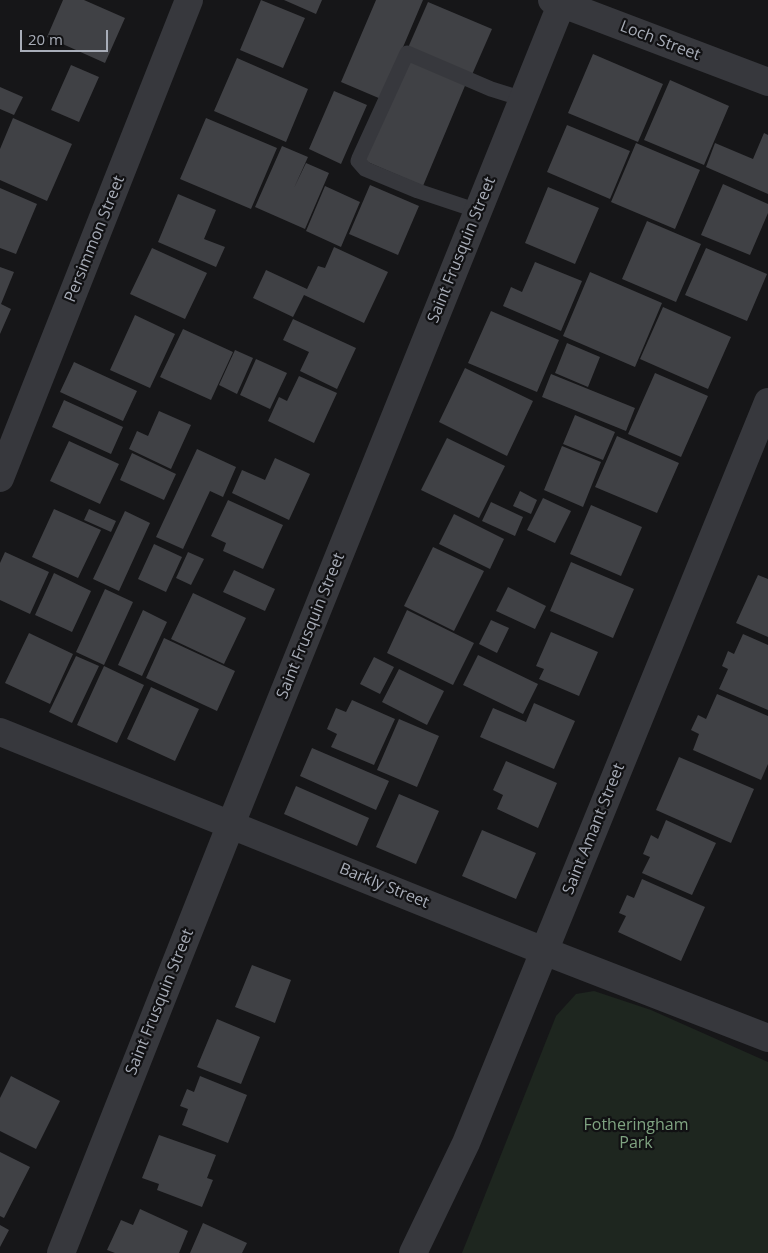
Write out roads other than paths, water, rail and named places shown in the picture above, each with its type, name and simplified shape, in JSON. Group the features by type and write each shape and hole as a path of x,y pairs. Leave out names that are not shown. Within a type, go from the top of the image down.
{"street":[{"name":"Persimmon Street","path":"0,478 189,0"},
{"name":"Loch Street","path":"559,1 768,82"},
{"name":"Saint Frusquin Street","path":"61,1253 231,824 523,99 559,1"},
{"name":"Saint Amant Street","path":"413,1253 466,1143 768,402"},
{"name":"Barkly Street","path":"0,732 544,951 768,1038"}],"lane":[{"path":"478,211 418,191 365,169 358,161 358,158 404,55 407,53 491,89 523,99"}],"park label":[{"name":"Fotheringham Park","path":"636,1134"}]}
